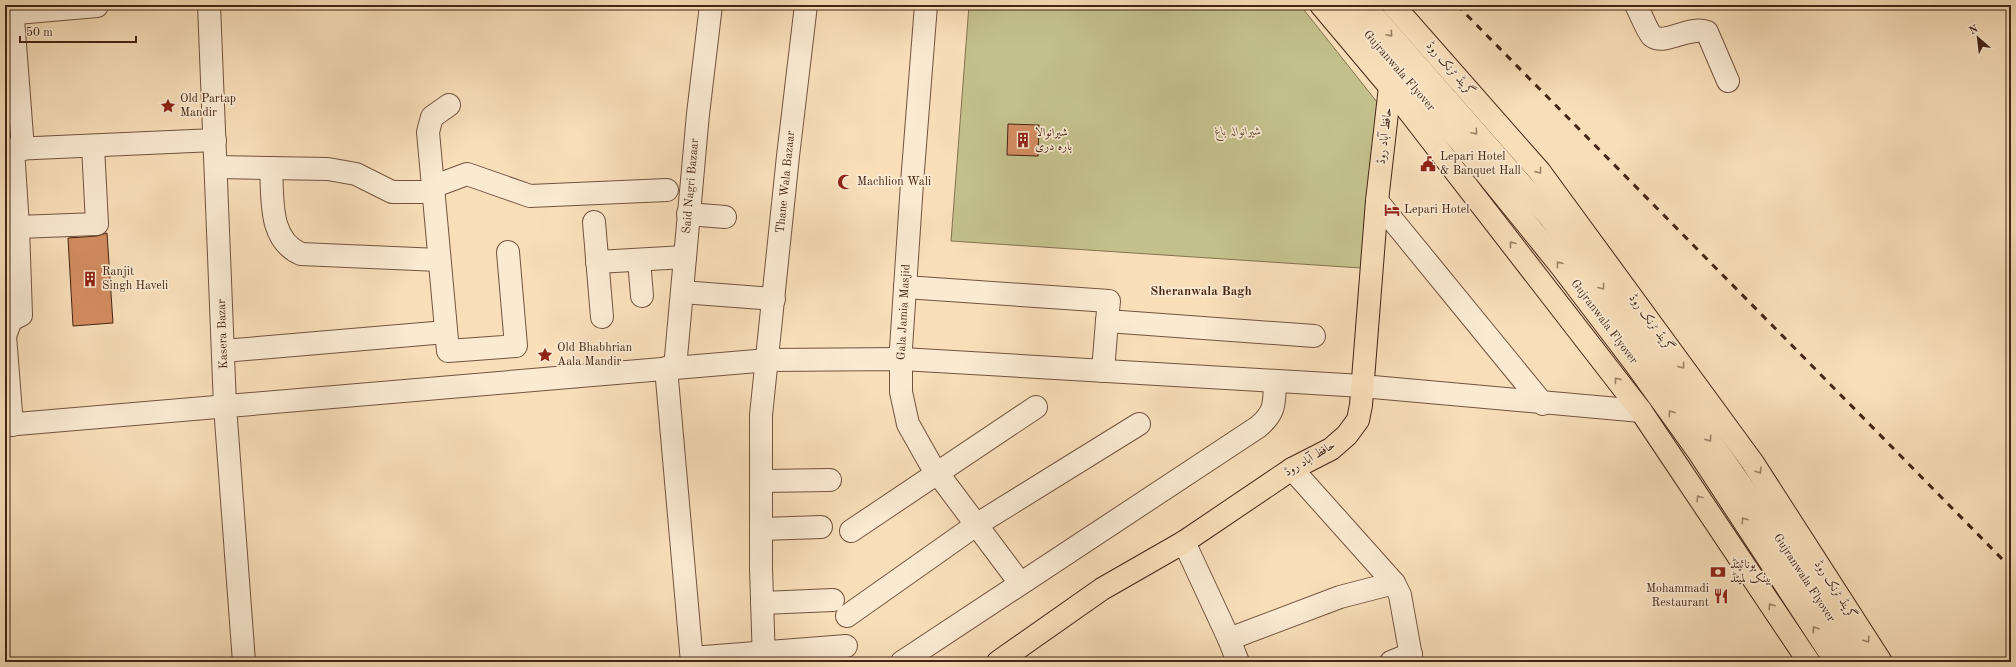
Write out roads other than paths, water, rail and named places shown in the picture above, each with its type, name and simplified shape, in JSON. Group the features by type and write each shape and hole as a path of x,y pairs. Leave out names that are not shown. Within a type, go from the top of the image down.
{"main road":[{"path":"1321,5 1390,87 1641,411 1808,662"},
{"name":"Gujranwala Flyover","path":"1341,5 1459,140 1561,266 1629,356 1698,451 1836,662"},
{"name":"Gujranwala Flyover","path":"1364,5 1549,216 1617,308 1774,532 1858,662"},
{"name":"گرینڈ ٹرنک روڈ","path":"1393,5 1540,172 1753,463 1881,662"},
{"name":"حافظ آباد روڈ","path":"998,662 1102,589 1184,542 1292,469 1330,449 1347,435 1358,420 1377,201 1390,87"}],"street":[{"name":"Kasera Bazar","path":"209,5 225,406 244,662"},
{"name":"Said Nagri Bazaar","path":"692,660 671,368 682,292 698,114 711,5"},
{"name":"Thane Wala Bazaar","path":"764,657 761,529 761,415 768,360 788,156 806,5"},
{"name":"Gala Jamia Masjid","path":"926,5 901,348 901,392 908,424 937,471 1020,583"},
{"path":"1636,5 1652,35 1659,39 1668,38 1695,29 1707,32 1711,37 1728,82"},
{"path":"23,149 10,11 97,6"},
{"path":"449,105 432,117 428,132 448,351 516,346 508,252"},
{"path":"215,140 13,149 10,183 18,227 21,315 11,320 6,336 8,425 768,360 902,360 1362,386 1543,404 1641,411"},
{"path":"18,227 97,224 92,146"},
{"path":"216,167 328,169 356,174 392,192 433,189 467,174 530,196 666,190"},
{"path":"270,168 276,226 282,240 290,249 302,254 439,260"},
{"path":"1377,201 1543,404"},
{"path":"688,214 724,217"},
{"path":"594,222 602,317"},
{"path":"597,262 685,257"},
{"path":"639,260 642,296"},
{"path":"905,288 1109,301 1103,371"},
{"path":"682,292 774,299"},
{"path":"1107,321 1314,336"},
{"path":"223,351 446,332"},
{"path":"902,662 1264,422 1269,418 1273,407 1275,382"},
{"path":"851,531 937,471 1036,406"},
{"path":"847,616 976,525 1139,424"},
{"path":"1292,469 1394,584 1400,595 1412,658 1391,662"},
{"path":"761,481 830,480"},
{"path":"761,529 821,527"},
{"path":"1184,542 1229,639 1238,662"},
{"path":"1229,639 1340,597 1394,584"},
{"path":"762,603 833,600"},
{"path":"692,660 764,657 846,646"}],"railway":[{"path":"1457,5 2011,568"}],"place":[{"name":"Old Partap Mandir","path":"168,106"},
{"name":"شیرانوالا بارہ دری","path":"1023,140"},
{"name":"Lepari Hotel & Banquet Hall","path":"1428,164"},
{"name":"Machlion Wali","path":"845,182"},
{"name":"Lepari Hotel","path":"1392,210"},
{"name":"Ranjit Singh Haveli","path":"90,279"},
{"name":"Old Bhabhrian Aala Mandir","path":"545,355"},
{"name":"یونائیٹڈ بینک لمیٹڈ","path":"1718,572"},
{"name":"Mohammadi Restaurant","path":"1721,596"}],"district":[{"name":"Sheranwala Bagh","path":"1201,291"}],"park label":[{"name":"شیرانوالہ باغ","path":"1238,132"}]}
